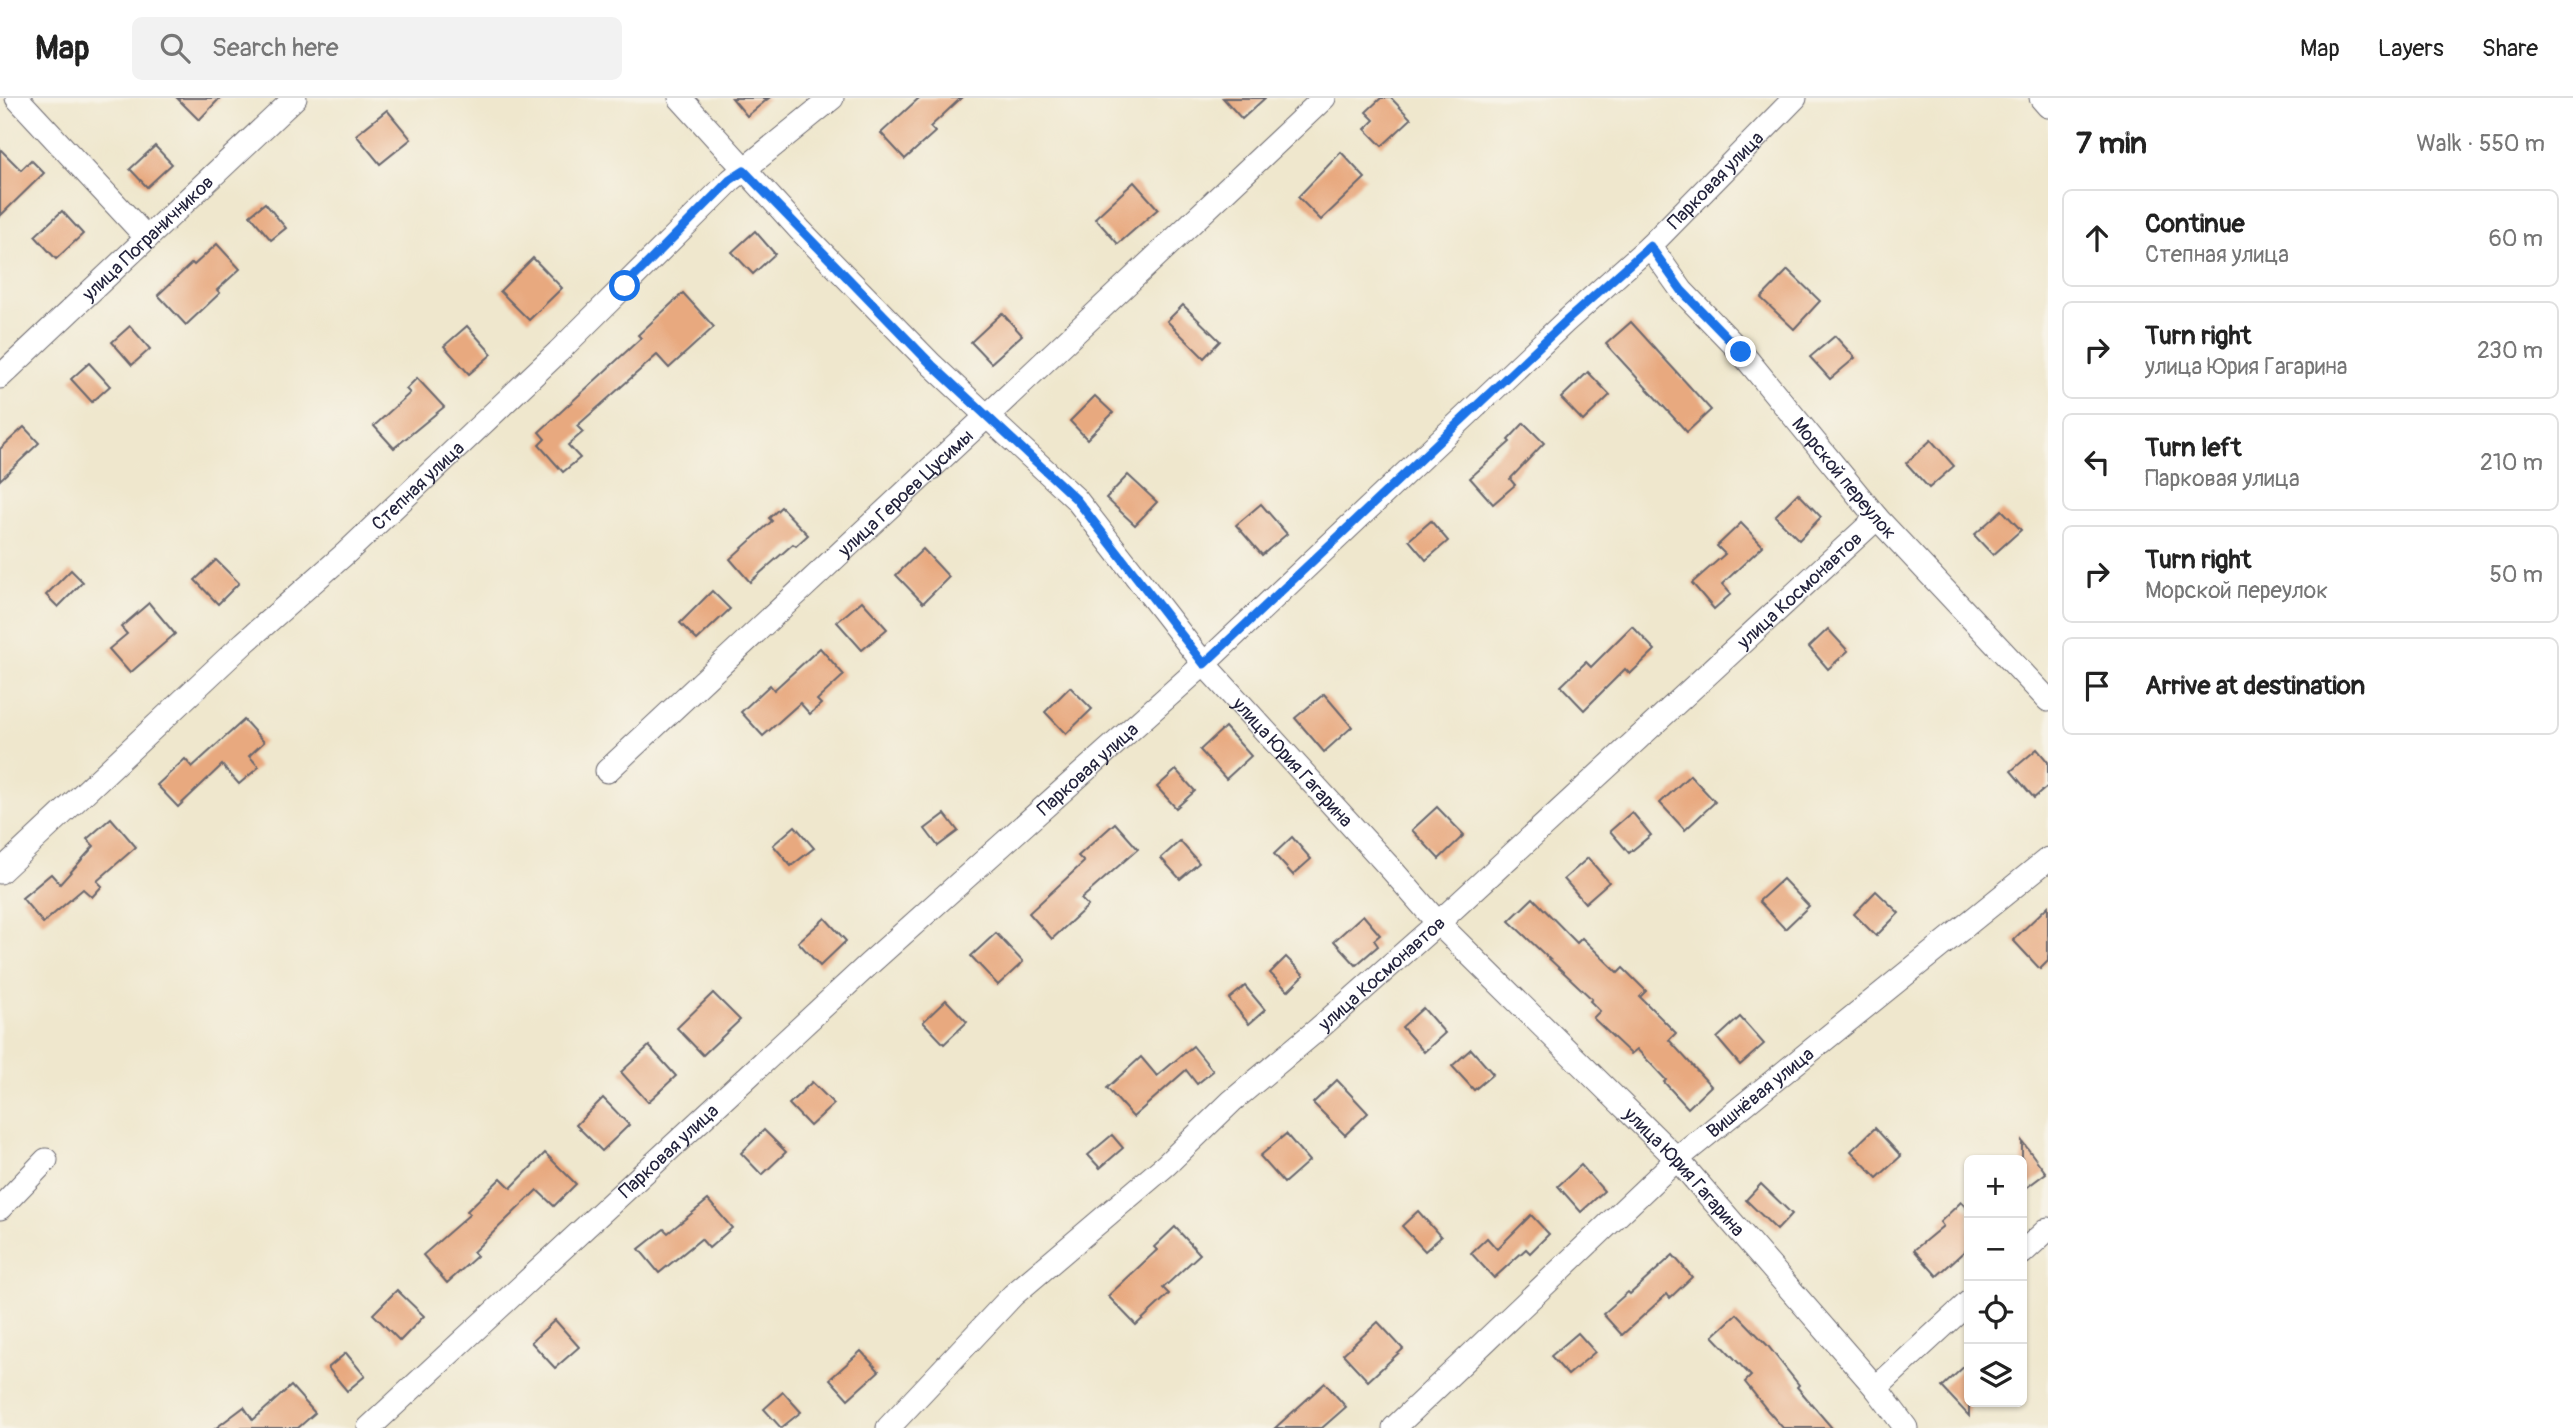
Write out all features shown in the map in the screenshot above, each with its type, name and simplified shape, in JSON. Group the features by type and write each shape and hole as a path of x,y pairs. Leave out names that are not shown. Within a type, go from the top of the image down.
{"street":[{"path":"17,98 147,238"},
{"name":"улица Пограничников","path":"0,377 295,98"},
{"name":"улица Юрия Гагарина","path":"680,98 744,171 932,365 1076,499 1204,664 1438,923 1677,1159 1875,1388 1906,1428"},
{"name":"Степная улица","path":"0,872 244,643 346,553 558,352 730,180 832,98"},
{"name":"улица Героев Цусимы","path":"607,771 1324,98"},
{"name":"Парковая улица","path":"369,1428 868,965 1204,664 1565,322 1650,246 1795,98"},
{"path":"2041,98 2048,106"},
{"name":"Морской переулок","path":"1650,246 1682,291 1741,352 1877,518 2048,700"},
{"name":"улица Космонавтов","path":"888,1428 1013,1295 1166,1164 1232,1101 1438,923 1877,518"},
{"name":"Вишнёвая улица","path":"1394,1428 1677,1159 2048,859"},
{"path":"0,1208 46,1160"},
{"path":"2027,1248 2048,1229"},
{"path":"1875,1388 1964,1307"}],"building":[{"path":"177,98 220,98 199,120"},
{"path":"732,98 769,98 747,116"},
{"path":"919,98 961,98 930,127 935,132 905,159 881,133"},
{"path":"1223,98 1265,98 1242,119"},
{"path":"1381,98 1391,98 1411,119 1382,146 1365,129 1374,120 1366,112"},
{"path":"387,110 411,139 380,164 356,135"},
{"path":"155,146 172,164 147,187 130,169"},
{"path":"0,149 21,170 31,160 44,173 0,216"},
{"path":"1341,152 1365,178 1321,220 1298,197"},
{"path":"1134,182 1158,209 1118,244 1095,218"},
{"path":"265,203 286,228 271,240 250,215"},
{"path":"62,211 83,234 56,259 35,236"},
{"path":"755,231 775,254 753,274 732,252"},
{"path":"217,244 240,269 217,290 220,293 186,325 158,295"},
{"path":"533,258 562,288 529,320 500,291"},
{"path":"1788,270 1820,301 1794,329 1761,298"},
{"path":"683,293 714,327 669,368 657,355 577,426 583,432 568,445 580,458 563,472 539,445 545,439 539,432 641,338 638,335"},
{"path":"1183,305 1220,341 1204,358 1167,321"},
{"path":"1002,313 1022,335 991,363 971,342"},
{"path":"1631,322 1711,410 1687,432 1606,344"},
{"path":"130,326 150,349 132,365 112,342"},
{"path":"467,326 492,354 469,374 444,346"},
{"path":"1835,336 1855,358 1830,379 1810,357"},
{"path":"89,363 110,386 92,402 71,379"},
{"path":"1588,372 1610,395 1583,421 1561,398"},
{"path":"417,378 444,407 394,448 374,426 410,393 406,389"},
{"path":"1095,396 1113,413 1087,439 1070,421"},
{"path":"1524,423 1544,443 1510,479 1515,485 1493,504 1470,478 1510,442 1508,440"},
{"path":"24,427 39,443 0,480 0,449"},
{"path":"1931,440 1954,466 1929,488 1906,463"},
{"path":"1128,475 1157,502 1135,525 1106,498"},
{"path":"1798,493 1821,517 1799,540 1775,516"},
{"path":"1261,504 1287,534 1262,555 1236,525"},
{"path":"781,507 808,535 796,546 793,544 750,582 730,559 772,521 769,518"},
{"path":"2002,510 2021,530 1993,555 1974,535"},
{"path":"1431,521 1448,541 1426,560 1409,540"},
{"path":"1741,523 1763,546 1722,584 1731,594 1714,609 1692,583 1725,554 1717,546"},
{"path":"923,549 949,577 923,603 896,575"},
{"path":"216,560 239,583 218,604 195,580"},
{"path":"71,570 83,582 58,607 46,595"},
{"path":"712,591 730,609 697,640 680,623"},
{"path":"862,601 887,629 862,650 837,622"},
{"path":"149,603 175,634 130,673 109,649 127,634 121,627"},
{"path":"1632,626 1655,650 1630,674 1625,669 1584,710 1561,686 1586,662 1591,667"},
{"path":"1828,629 1848,651 1828,669 1809,647"},
{"path":"820,648 844,675 817,700 821,704 810,714 800,703 763,736 741,712 770,685 774,690"},
{"path":"1070,687 1092,709 1066,734 1045,712"},
{"path":"1324,694 1352,727 1324,752 1295,718"},
{"path":"244,720 264,742 249,756 259,767 239,784 222,765 178,807 157,785 185,759 192,767"},
{"path":"1225,727 1251,756 1226,779 1200,750"},
{"path":"2037,749 2048,762 2048,786 2034,798 2011,771"},
{"path":"1176,770 1195,791 1176,808 1157,787"},
{"path":"1690,775 1715,802 1685,830 1660,803"},
{"path":"1437,807 1464,835 1439,859 1412,830"},
{"path":"1632,812 1651,835 1629,853 1610,831"},
{"path":"945,814 958,831 938,846 925,829"},
{"path":"111,818 136,847 97,881 102,886 92,897 83,889 43,923 22,898 51,874 60,884 94,846 87,839"},
{"path":"1115,823 1138,849 1081,899 1088,906 1052,939 1029,913 1084,862 1078,856"},
{"path":"795,826 814,848 791,866 773,845"},
{"path":"1292,837 1311,859 1293,875 1274,854"},
{"path":"1180,841 1199,863 1180,879 1161,858"},
{"path":"1588,858 1609,882 1585,903 1564,879"},
{"path":"1783,879 1809,906 1785,929 1759,901"},
{"path":"1876,891 1899,913 1876,936 1854,914"},
{"path":"1533,898 1577,943 1582,938 1618,973 1623,968 1646,991 1640,997 1676,1033 1669,1040 1711,1086 1688,1108 1637,1049 1631,1054 1593,1018 1600,1011 1590,1001 1592,999 1509,921"},
{"path":"2048,906 2048,961 2040,969 2013,940"},
{"path":"1363,915 1380,935 1374,940 1378,946 1356,965 1334,941"},
{"path":"825,918 846,941 820,966 798,942"},
{"path":"996,933 1023,962 998,985 971,956"},
{"path":"1286,957 1304,975 1288,991 1270,973"},
{"path":"1245,986 1265,1010 1249,1024 1229,999"},
{"path":"713,993 740,1020 703,1055 677,1028"},
{"path":"946,1000 967,1022 944,1044 923,1022"},
{"path":"1423,1008 1445,1033 1424,1052 1402,1027"},
{"path":"1740,1017 1764,1044 1740,1065 1717,1038"},
{"path":"649,1046 676,1076 648,1102 621,1072"},
{"path":"1193,1046 1213,1071 1197,1084 1186,1070 1133,1117 1107,1088 1141,1057 1157,1076"},
{"path":"1471,1049 1493,1074 1474,1090 1452,1066"},
{"path":"1337,1080 1368,1113 1345,1135 1313,1103"},
{"path":"812,1082 834,1104 810,1126 789,1104"},
{"path":"603,1098 629,1125 602,1151 576,1125"},
{"path":"1875,1128 1901,1156 1877,1178 1851,1151"},
{"path":"764,1130 786,1152 762,1175 741,1153"},
{"path":"1286,1134 1309,1161 1284,1183 1260,1156"},
{"path":"1112,1135 1123,1148 1100,1168 1088,1155"},
{"path":"2022,1141 2046,1173 2027,1187 2027,1155 2022,1155"},
{"path":"545,1153 576,1184 554,1206 537,1190 473,1252 477,1256 447,1283 423,1255 470,1214 467,1211 501,1178 511,1188"},
{"path":"1581,1165 1604,1191 1581,1212 1558,1186"},
{"path":"1761,1184 1792,1214 1777,1230 1746,1200"},
{"path":"708,1200 732,1228 709,1248 701,1239 659,1273 639,1249 664,1229 668,1233"},
{"path":"1961,1202 1964,1205 1964,1252 1937,1276 1914,1250 1943,1226 1940,1222"},
{"path":"1418,1211 1441,1237 1425,1251 1402,1226"},
{"path":"1531,1215 1549,1234 1530,1253 1526,1249 1494,1278 1471,1253 1487,1238 1497,1249"},
{"path":"1175,1227 1200,1254 1163,1288 1169,1294 1136,1325 1108,1296 1157,1250 1154,1247"},
{"path":"1673,1255 1692,1277 1670,1298 1667,1294 1622,1335 1603,1314 1628,1292 1630,1294"},
{"path":"397,1290 424,1316 400,1341 373,1314"},
{"path":"1737,1314 1768,1346 1799,1385 1797,1387 1832,1428 1783,1428 1768,1411 1745,1382 1751,1376 1713,1336"},
{"path":"555,1320 579,1347 555,1368 531,1342"},
{"path":"1378,1322 1403,1349 1368,1381 1343,1354"},
{"path":"1578,1333 1595,1352 1568,1375 1551,1356"},
{"path":"861,1351 879,1371 848,1399 830,1379"},
{"path":"346,1353 365,1376 347,1391 328,1368"},
{"path":"1964,1367 1964,1407 1969,1407 1969,1416 1942,1387"},
{"path":"1325,1383 1346,1407 1322,1428 1275,1428"},
{"path":"291,1386 315,1413 298,1428 216,1428 244,1407 253,1420"},
{"path":"783,1392 801,1412 781,1428 764,1409"}],"route":[{"path":"625,286 730,180 744,171 932,365 1076,499 1204,664 1565,322 1650,246 1682,291 1741,352"}]}
